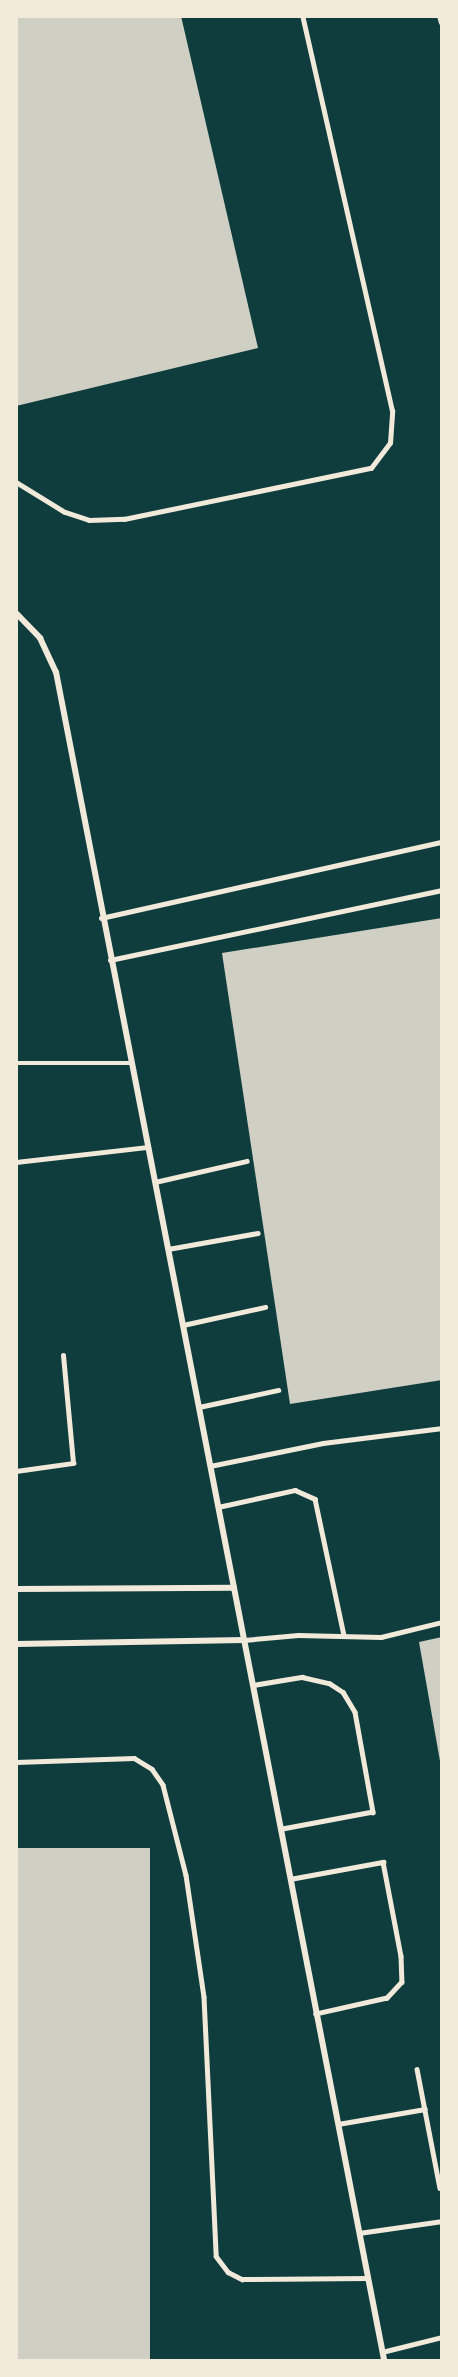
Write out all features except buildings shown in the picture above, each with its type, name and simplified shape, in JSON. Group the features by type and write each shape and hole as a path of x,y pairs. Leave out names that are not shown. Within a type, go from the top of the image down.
{"street":[{"path":"440,16 441,23"},
{"path":"16,613 40,638 56,672 101,918 132,1063 384,2361"},
{"path":"16,1589 234,1588"},
{"path":"16,1644 244,1640"}],"lane":[{"path":"16,482 73,515 89,520 124,519 372,468 390,443 392,411 302,16"},
{"path":"101,918 441,842"},
{"path":"110,960 441,890"},
{"path":"16,1063 132,1063"},
{"path":"16,1162 148,1147"},
{"path":"155,1182 247,1161"},
{"path":"168,1249 258,1233"},
{"path":"183,1324 265,1307"},
{"path":"16,1471 73,1463 63,1355"},
{"path":"199,1407 278,1390"},
{"path":"210,1466 323,1443 441,1428"},
{"path":"218,1507 296,1490 315,1500 344,1635"},
{"path":"244,1640 400,1634 441,1622"},
{"path":"253,1685 302,1677 329,1683 343,1692 355,1712 373,1812 282,1829"},
{"path":"16,1762 134,1758 152,1769 163,1785 186,1875 204,1998 216,2256 228,2272 242,2279 368,2278"},
{"path":"290,1879 383,1862 385,1872 401,1956 402,1982 387,1998 316,2013"},
{"path":"417,2069 440,2188"},
{"path":"338,2124 425,2109"},
{"path":"359,2233 441,2221"},
{"path":"382,2352 441,2337"}]}
